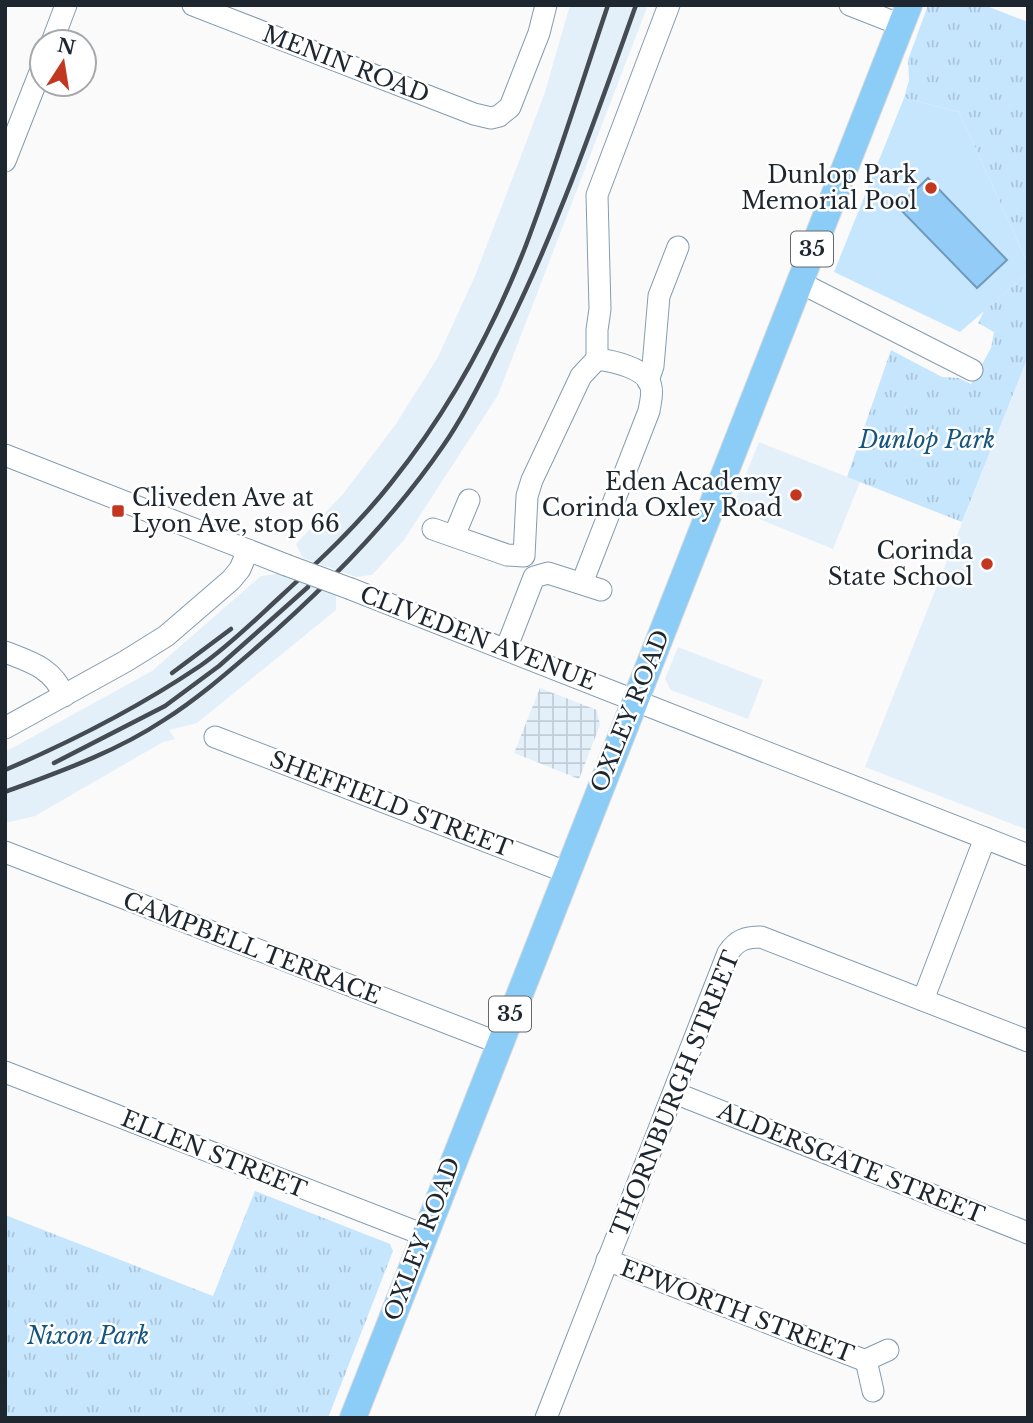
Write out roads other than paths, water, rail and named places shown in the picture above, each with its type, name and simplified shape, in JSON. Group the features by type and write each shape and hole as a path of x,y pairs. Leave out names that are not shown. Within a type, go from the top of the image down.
{"main road":[{"name":"OXLEY ROAD","path":"352,1418 905,15"}],"street":[{"path":"57,28 66,5"},
{"name":"MENIN ROAD","path":"193,5 474,114 491,118 499,116 510,107 540,33 546,5"},
{"path":"506,649 534,578 524,555 527,496 532,480 581,376 597,359 600,309 597,195 669,5"},
{"path":"850,5 905,15"},
{"path":"6,156 29,98"},
{"path":"648,381 653,366 659,296 678,247"},
{"path":"799,282 972,370"},
{"path":"534,578 548,573 592,587 649,411 652,388 639,372 608,360 597,359"},
{"name":"CLIVEDEN AVENUE","path":"5,454 1028,855"},
{"path":"454,536 469,500"},
{"path":"433,530 507,555 524,555"},
{"path":"5,727 166,636 231,580 240,569 248,550"},
{"path":"5,652 51,674 64,696"},
{"name":"SHEFFIELD STREET","path":"215,737 566,872"},
{"path":"923,1000 985,838"},
{"name":"CAMPBELL TERRACE","path":"5,852 499,1044"},
{"name":"THORNBURGH STREET","path":"546,1418 728,953 735,943 747,937 761,937 1028,1041"},
{"name":"ELLEN STREET","path":"5,1072 424,1235"},
{"name":"ALDERSGATE STREET","path":"675,1093 1028,1233"},
{"name":"EPWORTH STREET","path":"607,1260 866,1362"},
{"name":"EPWORTH STREET","path":"866,1362 888,1350"},
{"name":"EPWORTH STREET","path":"866,1362 873,1391"}],"water":[{"path":"928,178 1007,260 977,288 898,207"}],"railway":[{"path":"5,770 105,722 177,681 211,658 242,633 324,556 391,483 450,399 499,308 537,215 608,5"},
{"path":"5,792 107,752 164,720 212,686 307,602 356,553 402,501 458,423 518,307 572,180 636,5"},
{"path":"54,763 165,706 219,666 308,587"},
{"path":"172,673 231,629"}],"place":[{"name":"Dunlop Park Memorial Pool","path":"931,188"},
{"name":"Eden Academy Corinda Oxley Road","path":"796,495"},
{"name":"Cliveden Ave at Lyon Ave, stop 66","path":"118,511"},
{"name":"Corinda State School","path":"987,564"}],"park label":[{"name":"Dunlop Park","path":"927,440"},
{"name":"Nixon Park","path":"88,1336"}]}
